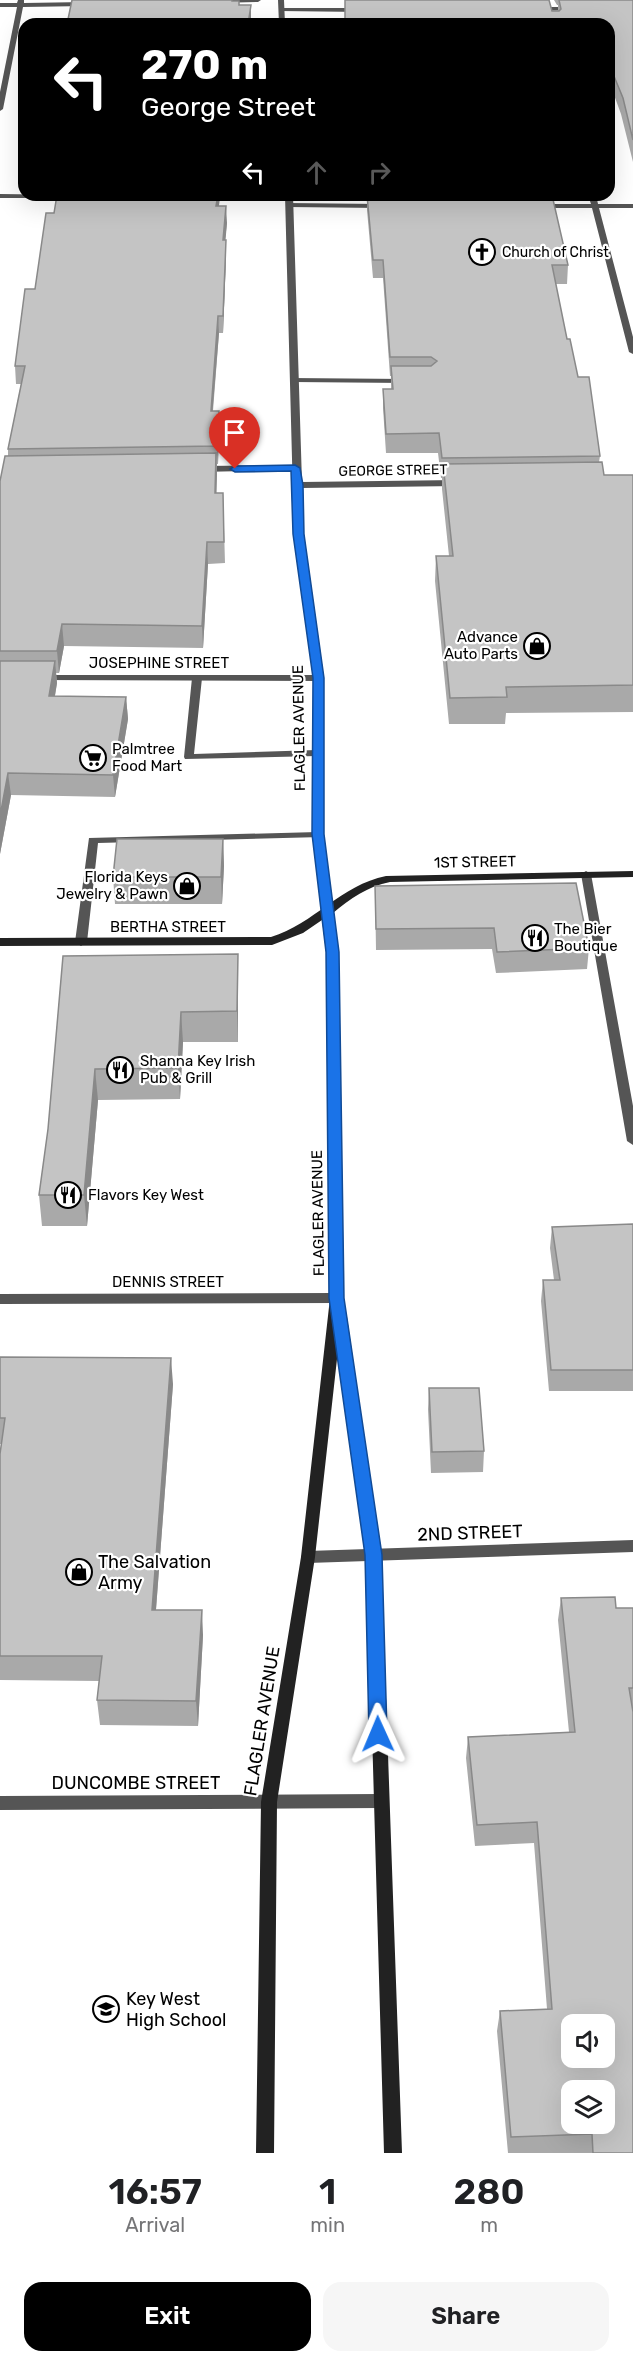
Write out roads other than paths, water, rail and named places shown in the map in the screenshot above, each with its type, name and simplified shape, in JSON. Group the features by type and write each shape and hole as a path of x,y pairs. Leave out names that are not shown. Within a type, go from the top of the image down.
{"main road":[{"name":"1ST STREET","path":"327,912 360,889 387,879 633,874"},
{"name":"BERTHA STREET","path":"0,942 272,941 296,934 327,912"},
{"name":"FLAGLER AVENUE","path":"265,2153 269,1802 308,1557 337,1298 332,952 327,912"},
{"name":"FLAGLER AVENUE","path":"337,1298 374,1555 380,1801 393,2153"}],"street":[{"path":"210,1 258,0"},
{"path":"281,0 282,18"},
{"path":"550,0 553,13"},
{"path":"0,109 21,2"},
{"path":"0,5 21,2 92,3"},
{"path":"529,9 553,13 587,9"},
{"path":"282,10 366,10"},
{"path":"0,196 18,196"},
{"name":"FLAGLER AVENUE","path":"289,201 298,534 319,678 318,834 327,912"},
{"path":"307,201 395,206"},
{"path":"593,201 633,352"},
{"path":"536,206 633,206"},
{"path":"293,380 419,381"},
{"path":"188,470 295,468"},
{"name":"GEORGE STREET","path":"298,485 467,483"},
{"name":"JOSEPHINE STREET","path":"35,678 319,678"},
{"path":"197,678 189,757 317,753"},
{"path":"81,942 93,840 318,834"},
{"path":"586,874 633,1141"},
{"name":"DENNIS STREET","path":"0,1299 337,1298"},
{"name":"2ND STREET","path":"308,1557 633,1546"},
{"name":"DUNCOMBE STREET","path":"0,1803 380,1801"}],"place":[{"name":"Church of Christ","path":"482,252"},
{"name":"Advance Auto Parts","path":"537,646"},
{"name":"Palmtree Food Mart","path":"93,758"},
{"name":"Florida Keys Jewelry & Pawn","path":"187,886"},
{"name":"The Bier Boutique","path":"535,938"},
{"name":"Shanna Key Irish Pub & Grill","path":"120,1070"},
{"name":"Flavors Key West","path":"68,1195"},
{"name":"The Salvation Army","path":"79,1572"},
{"name":"Key West High School","path":"106,2009"}]}
